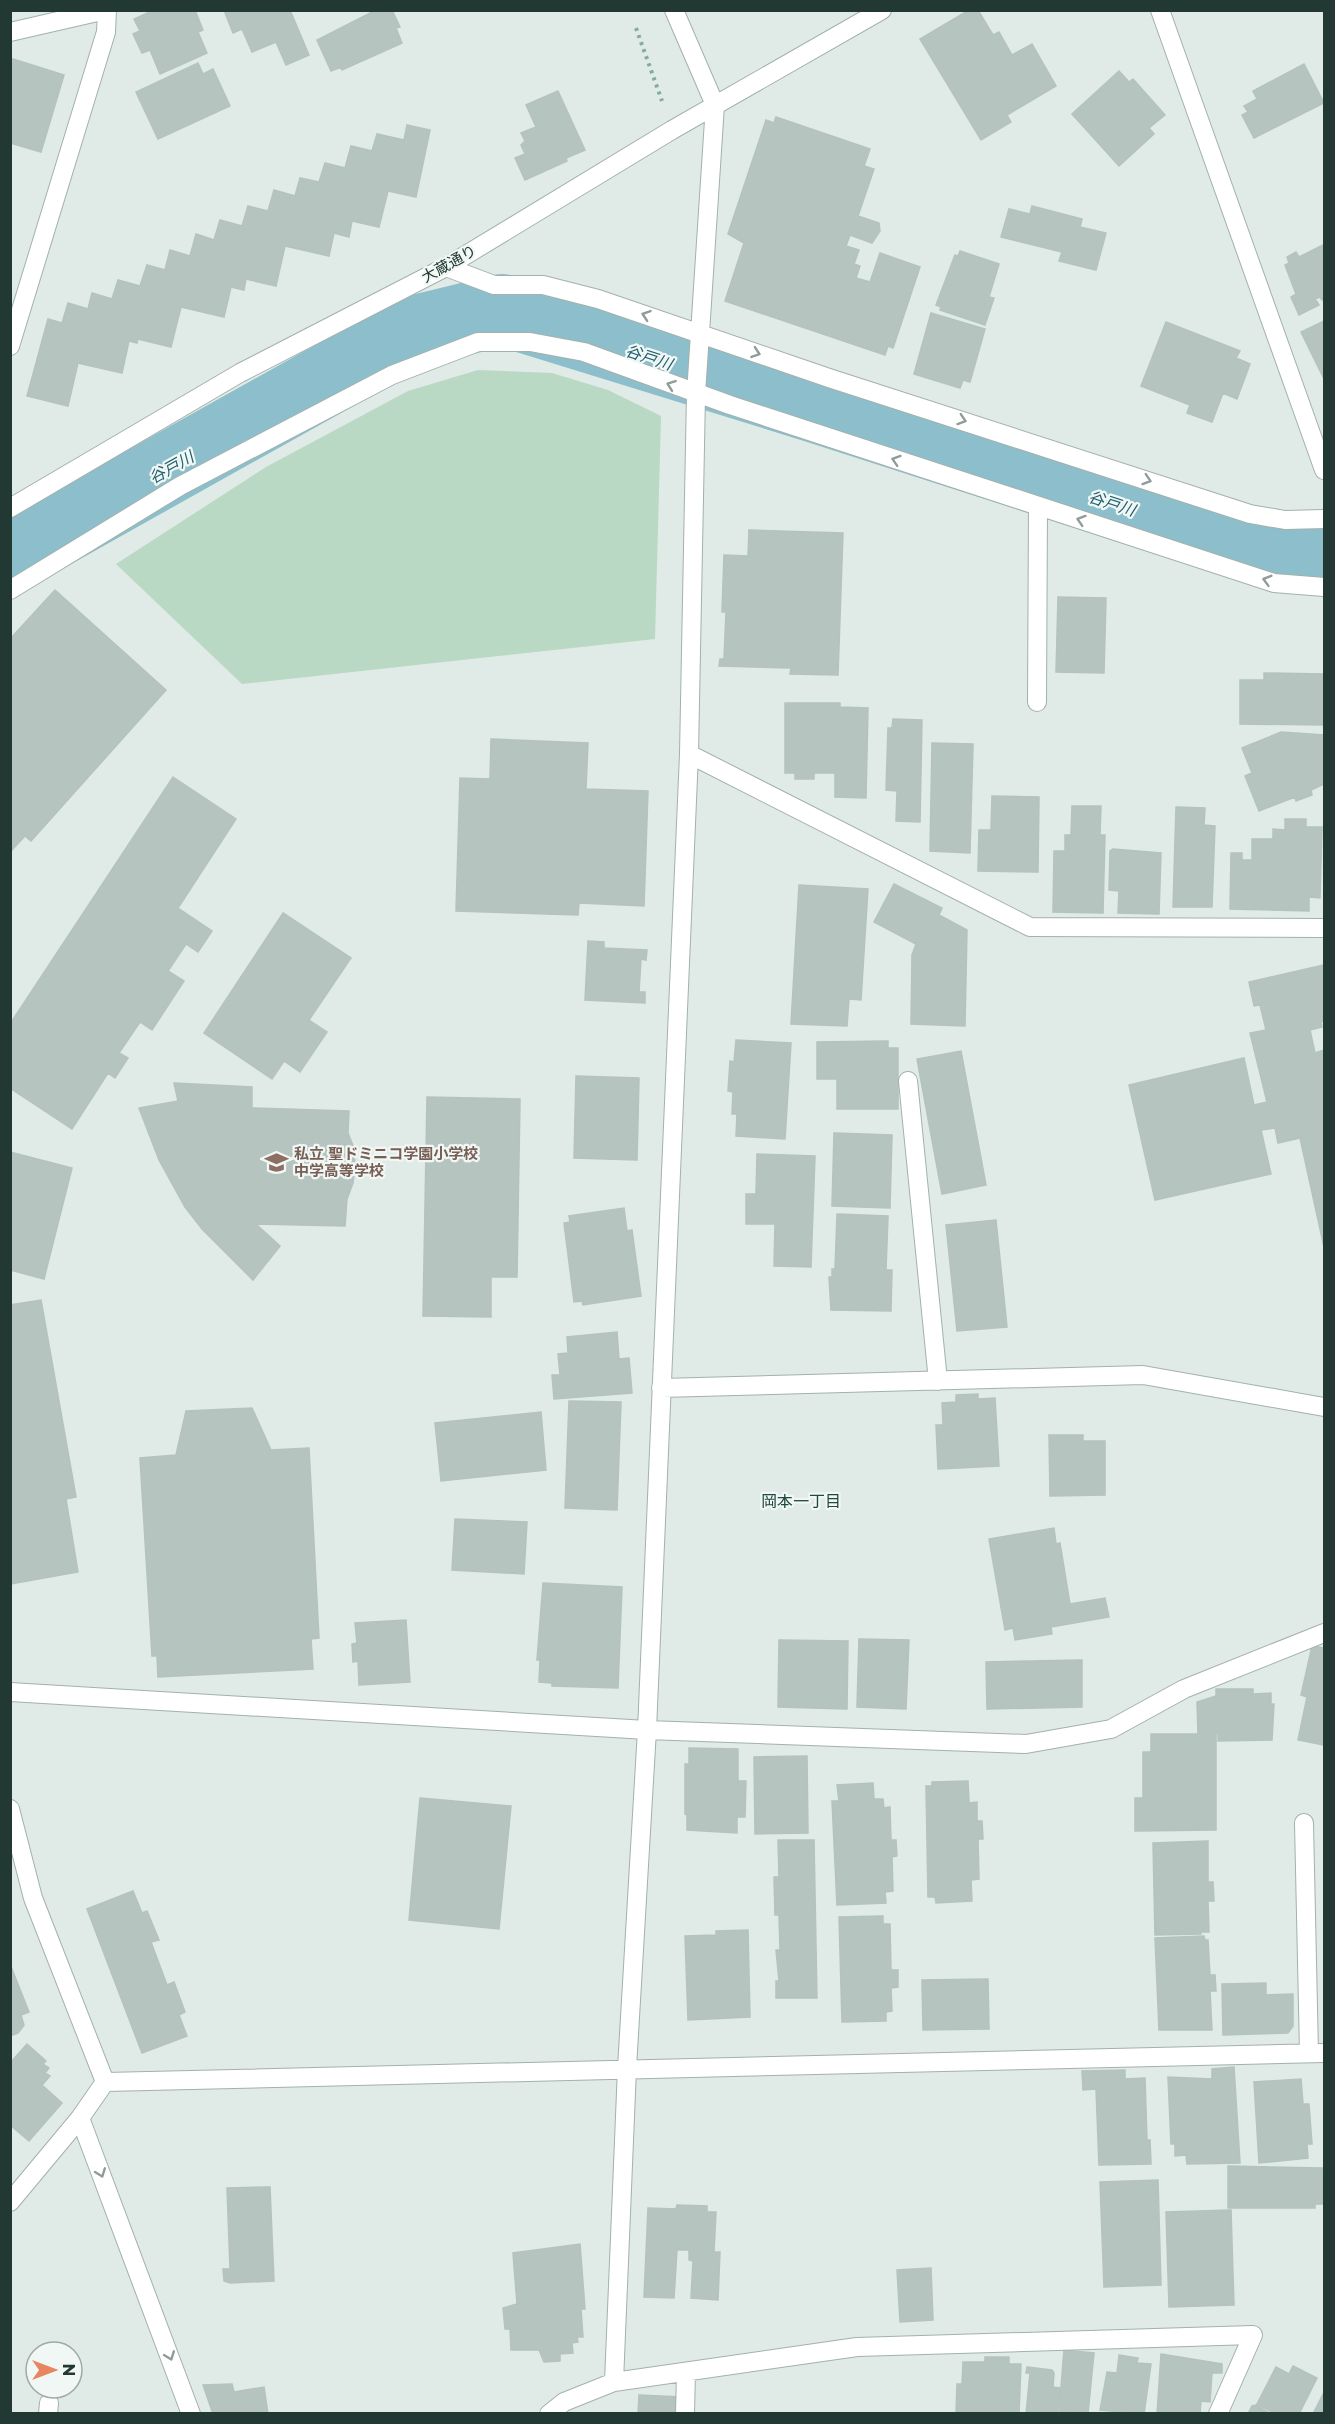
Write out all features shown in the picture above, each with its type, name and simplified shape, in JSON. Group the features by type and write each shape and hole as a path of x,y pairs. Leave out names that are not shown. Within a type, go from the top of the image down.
{"street":[{"path":"10,32 106,10 106,32 10,346"},
{"path":"614,2382 627,2068 647,1730 689,754 697,387 715,105 674,10"},
{"name":"大蔵通り","path":"10,508 240,373 446,267 672,130 882,10"},
{"path":"1160,10 1324,470"},
{"path":"446,267 494,285 543,285 598,299 700,341 1250,514 1285,520 1324,519"},
{"path":"10,590 180,486 392,375 478,342 530,342 584,352 697,387 1038,507 1274,583 1324,587"},
{"path":"1037,702 1038,507"},
{"path":"689,754 1030,927 1324,928"},
{"path":"908,1080 938,1381"},
{"path":"661,1388 1143,1375 1324,1407"},
{"path":"10,1692 647,1730 1026,1744 1111,1729 1184,1689 1324,1632"},
{"path":"10,1809 33,1898 105,2082"},
{"path":"105,2082 1317,2053 1304,1823"},
{"path":"10,2202 80,2118 105,2082"},
{"path":"80,2118 191,2414"},
{"path":"549,2414 564,2402 614,2382 857,2347 1253,2336 1218,2414"},
{"path":"685,2414 686,2372"}],"path":[{"path":"636,28 672,130"}],"green space":[{"path":"478,370 552,373 608,390 661,416 655,639 242,684 116,564 266,467 408,391"}],"building":[{"path":"154,10 195,10 203,30 198,32 207,53 160,74 150,50 142,53 133,34 140,31 134,19"},
{"path":"224,10 290,10 309,55 286,65 276,42 252,52 242,29 233,33"},
{"path":"376,10 392,10 400,27 396,28 402,43 342,70 341,67 331,71 317,40"},
{"path":"969,10 978,10 993,35 999,32 1012,55 1032,44 1056,86 1007,115 1011,122 981,140 920,39"},
{"path":"13,59 64,75 41,152 10,143 10,64"},
{"path":"198,63 203,74 213,69 230,106 158,139 136,92"},
{"path":"1304,64 1324,103 1254,138 1242,115 1248,112 1244,106 1257,99 1253,91"},
{"path":"1119,71 1129,82 1133,79 1165,115 1149,128 1154,134 1119,166 1072,114"},
{"path":"558,91 585,150 525,180 515,158 525,154 521,145 525,141 521,133 536,127 526,105"},
{"path":"776,117 870,149 864,166 874,169 858,216 879,223 880,231 872,243 850,235 846,246 859,250 854,264 860,266 856,278 870,282 880,253 920,267 893,348 888,346 885,355 725,301 744,243 728,234 766,120 774,123"},
{"path":"407,125 430,130 416,197 388,191 379,227 352,221 349,237 334,233 329,256 285,246 276,286 246,279 244,290 231,287 224,317 181,307 171,347 138,339 137,343 129,341 122,373 78,363 68,406 27,396 48,319 62,323 68,303 88,309 92,293 112,299 118,280 140,286 147,265 165,270 170,250 190,256 196,234 214,240 220,220 242,226 248,206 268,211 274,190 295,196 300,178 319,182 325,163 345,168 351,146 372,151 377,134 404,140"},
{"path":"1032,206 1082,219 1080,227 1106,233 1096,270 1059,261 1062,252 1001,237 1009,209 1030,214"},
{"path":"1323,245 1324,299 1320,297 1315,299 1319,305 1299,315 1291,297 1296,294 1285,265 1289,263 1287,257 1296,252 1299,257"},
{"path":"960,251 999,264 989,297 994,298 985,325 940,310 941,307 936,305 955,255 958,256"},
{"path":"931,313 985,329 970,382 963,380 960,388 914,374"},
{"path":"1324,321 1324,379 1301,332"},
{"path":"1166,322 1240,351 1236,358 1250,364 1237,399 1223,393 1212,422 1187,413 1190,405 1141,386"},
{"path":"749,530 843,533 838,675 790,674 791,668 719,666 720,659 724,659 726,612 722,612 724,555 748,556"},
{"path":"55,590 166,690 31,841 25,836 10,852 10,639"},
{"path":"1058,597 1106,598 1104,673 1056,672"},
{"path":"1264,673 1324,674 1324,725 1240,724 1240,680 1264,680"},
{"path":"785,703 840,703 840,707 868,708 866,798 835,797 835,773 814,773 814,779 795,779 795,773 785,773"},
{"path":"893,719 922,720 920,822 896,821 897,791 886,790 888,728 892,728"},
{"path":"1281,732 1324,735 1324,784 1311,790 1312,795 1296,801 1295,797 1259,811 1245,776 1252,773 1242,748"},
{"path":"491,739 588,743 586,789 648,791 644,906 579,903 578,915 456,911 460,778 490,779"},
{"path":"932,743 973,744 970,853 930,851"},
{"path":"173,777 236,819 178,908 212,931 198,952 186,944 168,971 184,981 152,1030 140,1022 119,1053 128,1058 115,1078 108,1073 72,1129 10,1088 10,1024"},
{"path":"992,796 1039,797 1038,872 978,871 979,830 991,830"},
{"path":"1072,806 1101,806 1100,835 1105,835 1103,913 1053,912 1054,851 1065,851 1065,835 1071,835"},
{"path":"1176,807 1205,808 1204,825 1215,826 1212,907 1173,907"},
{"path":"1285,819 1306,819 1306,827 1322,827 1320,898 1309,897 1309,911 1230,909 1231,853 1242,853 1242,860 1252,860 1252,839 1273,839 1273,829 1285,830"},
{"path":"1113,849 1161,853 1159,914 1118,913 1119,891 1109,890 1110,851"},
{"path":"894,884 942,908 939,915 967,930 965,1026 911,1024 912,955 916,944 874,922"},
{"path":"799,885 868,889 861,1000 849,999 847,1026 791,1024"},
{"path":"283,913 351,958 309,1020 327,1032 300,1072 284,1061 272,1079 204,1033"},
{"path":"588,941 604,942 604,948 647,950 646,960 641,959 639,992 645,992 645,1003 585,1000"},
{"path":"1324,965 1324,1021 1321,1022 1322,1027 1310,1030 1315,1053 1324,1050 1324,1247 1300,1138 1278,1143 1275,1128 1261,1130 1271,1174 1155,1200 1129,1085 1244,1058 1254,1105 1267,1102 1250,1033 1266,1030 1260,1005 1254,1006 1249,982"},
{"path":"736,1040 791,1043 785,1139 736,1136 737,1114 732,1114 733,1092 728,1091 730,1061 734,1062"},
{"path":"888,1041 888,1048 898,1048 898,1109 837,1109 837,1079 817,1079 817,1042"},
{"path":"961,1051 986,1185 942,1194 917,1059"},
{"path":"576,1076 639,1078 637,1160 574,1158"},
{"path":"174,1083 252,1087 252,1108 349,1111 348,1133 354,1148 355,1166 353,1183 347,1199 345,1226 256,1224 280,1246 253,1280 202,1229 185,1207 159,1160 139,1108 178,1101"},
{"path":"427,1097 520,1099 517,1277 491,1277 491,1317 423,1316"},
{"path":"834,1133 892,1135 890,1208 832,1206"},
{"path":"10,1152 72,1168 44,1279 10,1270"},
{"path":"757,1154 815,1156 811,1267 774,1266 775,1224 746,1224 746,1194 756,1194"},
{"path":"624,1208 627,1231 632,1230 641,1296 583,1305 582,1301 574,1302 564,1223 570,1222 569,1216"},
{"path":"837,1214 888,1216 886,1270 892,1270 891,1311 831,1310 829,1277 832,1277 832,1269 835,1269"},
{"path":"996,1220 1007,1327 957,1331 946,1225"},
{"path":"41,1300 76,1497 66,1499 78,1572 10,1584 10,1305"},
{"path":"617,1332 619,1359 629,1358 632,1393 554,1399 552,1375 560,1375 558,1354 568,1353 567,1337"},
{"path":"978,1394 978,1399 995,1398 999,1466 938,1469 936,1425 943,1425 942,1403 956,1402 956,1395"},
{"path":"569,1401 621,1402 617,1510 565,1508"},
{"path":"252,1408 271,1450 309,1448 319,1638 311,1639 313,1669 158,1677 157,1656 152,1656 140,1458 176,1455 186,1411"},
{"path":"541,1412 546,1470 441,1481 435,1423"},
{"path":"1049,1435 1083,1435 1083,1441 1105,1441 1105,1495 1050,1496"},
{"path":"455,1519 527,1522 524,1574 452,1570"},
{"path":"1054,1528 1056,1544 1060,1543 1070,1604 1105,1598 1109,1617 1051,1627 1052,1634 1015,1640 1013,1628 1005,1630 989,1539"},
{"path":"543,1583 622,1587 618,1688 552,1686 552,1683 539,1682 540,1660 537,1660"},
{"path":"406,1620 410,1682 359,1685 358,1661 353,1662 352,1644 357,1643 355,1623"},
{"path":"859,1639 909,1640 906,1709 857,1707"},
{"path":"779,1640 848,1641 847,1709 778,1707"},
{"path":"1312,1646 1324,1648 1324,1745 1298,1740 1307,1697 1301,1695"},
{"path":"1082,1660 1082,1707 987,1709 986,1662"},
{"path":"1216,1689 1253,1689 1253,1694 1271,1693 1271,1704 1274,1704 1272,1740 1218,1741 1218,1733 1198,1734 1197,1702 1216,1696"},
{"path":"1151,1734 1216,1734 1216,1830 1135,1831 1135,1798 1143,1798 1143,1752 1151,1752"},
{"path":"689,1748 738,1749 738,1781 746,1781 745,1817 737,1817 737,1833 687,1830 685,1764 689,1764"},
{"path":"807,1756 808,1833 755,1834 754,1757"},
{"path":"968,1781 969,1803 977,1802 977,1821 982,1821 983,1839 978,1839 979,1879 971,1880 972,1901 936,1903 935,1897 928,1897 926,1786 932,1786 932,1782"},
{"path":"873,1783 874,1799 883,1799 884,1808 890,1807 891,1840 896,1840 897,1856 892,1857 893,1891 885,1892 886,1903 837,1905 832,1801 839,1801 837,1785"},
{"path":"420,1798 511,1806 499,1929 409,1920"},
{"path":"778,1840 814,1840 817,1998 776,1998 776,1981 779,1981 776,1950 780,1950 779,1915 775,1915 774,1877 779,1877"},
{"path":"1208,1841 1208,1882 1213,1882 1214,1901 1208,1901 1209,1932 1155,1935 1153,1843"},
{"path":"133,1891 142,1913 147,1911 159,1940 151,1942 167,1985 174,1982 185,2012 179,2015 187,2036 142,2053 87,1909"},
{"path":"883,1916 883,1924 890,1924 891,1970 898,1970 898,1987 891,1988 892,2011 886,2012 886,2021 842,2022 839,1917"},
{"path":"748,1930 750,2017 688,2020 685,1936 716,1935 716,1931"},
{"path":"1204,1936 1205,1940 1208,1940 1210,1975 1215,1975 1216,1991 1210,1991 1212,2030 1159,2030 1155,1938"},
{"path":"10,1964 29,2012 21,2015 24,2025 18,2033 10,2036"},
{"path":"988,1979 989,2029 923,2030 922,1980"},
{"path":"1266,1983 1266,1995 1293,1994 1293,2026 1288,2033 1223,2035 1222,1984"},
{"path":"27,2044 46,2061 43,2064 49,2068 45,2073 50,2076 42,2085 62,2103 29,2141 10,2125 10,2063"},
{"path":"1234,2067 1240,2163 1187,2164 1186,2155 1175,2156 1175,2144 1171,2144 1168,2077 1212,2079 1212,2069"},
{"path":"1125,2070 1125,2079 1145,2078 1147,2140 1150,2140 1151,2164 1099,2165 1096,2089 1083,2090 1082,2071"},
{"path":"1301,2079 1303,2104 1309,2104 1312,2144 1307,2144 1308,2158 1259,2163 1254,2082"},
{"path":"1228,2166 1323,2168 1323,2204 1315,2204 1315,2208 1228,2208"},
{"path":"1158,2180 1161,2285 1104,2287 1100,2182"},
{"path":"270,2187 274,2281 230,2283 224,2281 223,2269 230,2269 227,2188"},
{"path":"677,2205 707,2206 707,2212 716,2212 714,2252 720,2252 718,2300 691,2298 693,2261 689,2260 689,2250 677,2250 674,2298 644,2297 648,2208 676,2209"},
{"path":"1231,2210 1234,2305 1169,2307 1166,2212"},
{"path":"580,2244 585,2309 581,2309 583,2337 577,2337 578,2342 572,2343 573,2353 560,2354 560,2361 544,2362 539,2350 511,2350 510,2329 505,2329 503,2308 517,2304 513,2253"},
{"path":"931,2268 933,2320 900,2322 897,2270"},
{"path":"1064,2350 1094,2353 1088,2414 1059,2411"},
{"path":"1161,2354 1222,2364 1222,2373 1212,2373 1210,2402 1201,2401 1200,2414 1157,2414"},
{"path":"1119,2355 1138,2358 1137,2363 1151,2364 1144,2414 1100,2410 1107,2372 1117,2373"},
{"path":"985,2357 1009,2357 1009,2364 1021,2364 1019,2414 956,2414 957,2384 962,2384 963,2362 985,2362"},
{"path":"1293,2366 1317,2378 1299,2414 1276,2414 1257,2404 1276,2367 1289,2374"},
{"path":"1027,2367 1052,2370 1054,2373 1053,2387 1060,2388 1057,2414 1026,2414 1030,2373 1026,2373"},
{"path":"232,2384 234,2392 264,2387 268,2414 213,2414 203,2385"},
{"path":"1324,2392 1324,2414 1313,2414"},
{"path":"639,2395 681,2397 680,2414 638,2414"},
{"path":"1256,2405 1271,2414 1248,2414 1252,2406"}],"waterway":[{"name":"谷戸川","path":"10,557 412,332 502,310 813,406 1257,549 1303,557 1324,555"}],"place":[{"name":"私立 聖ドミニコ学園小学校 中学高等学校","path":"276,1163"}],"district":[{"name":"岡本一丁目","path":"801,1501"}]}
